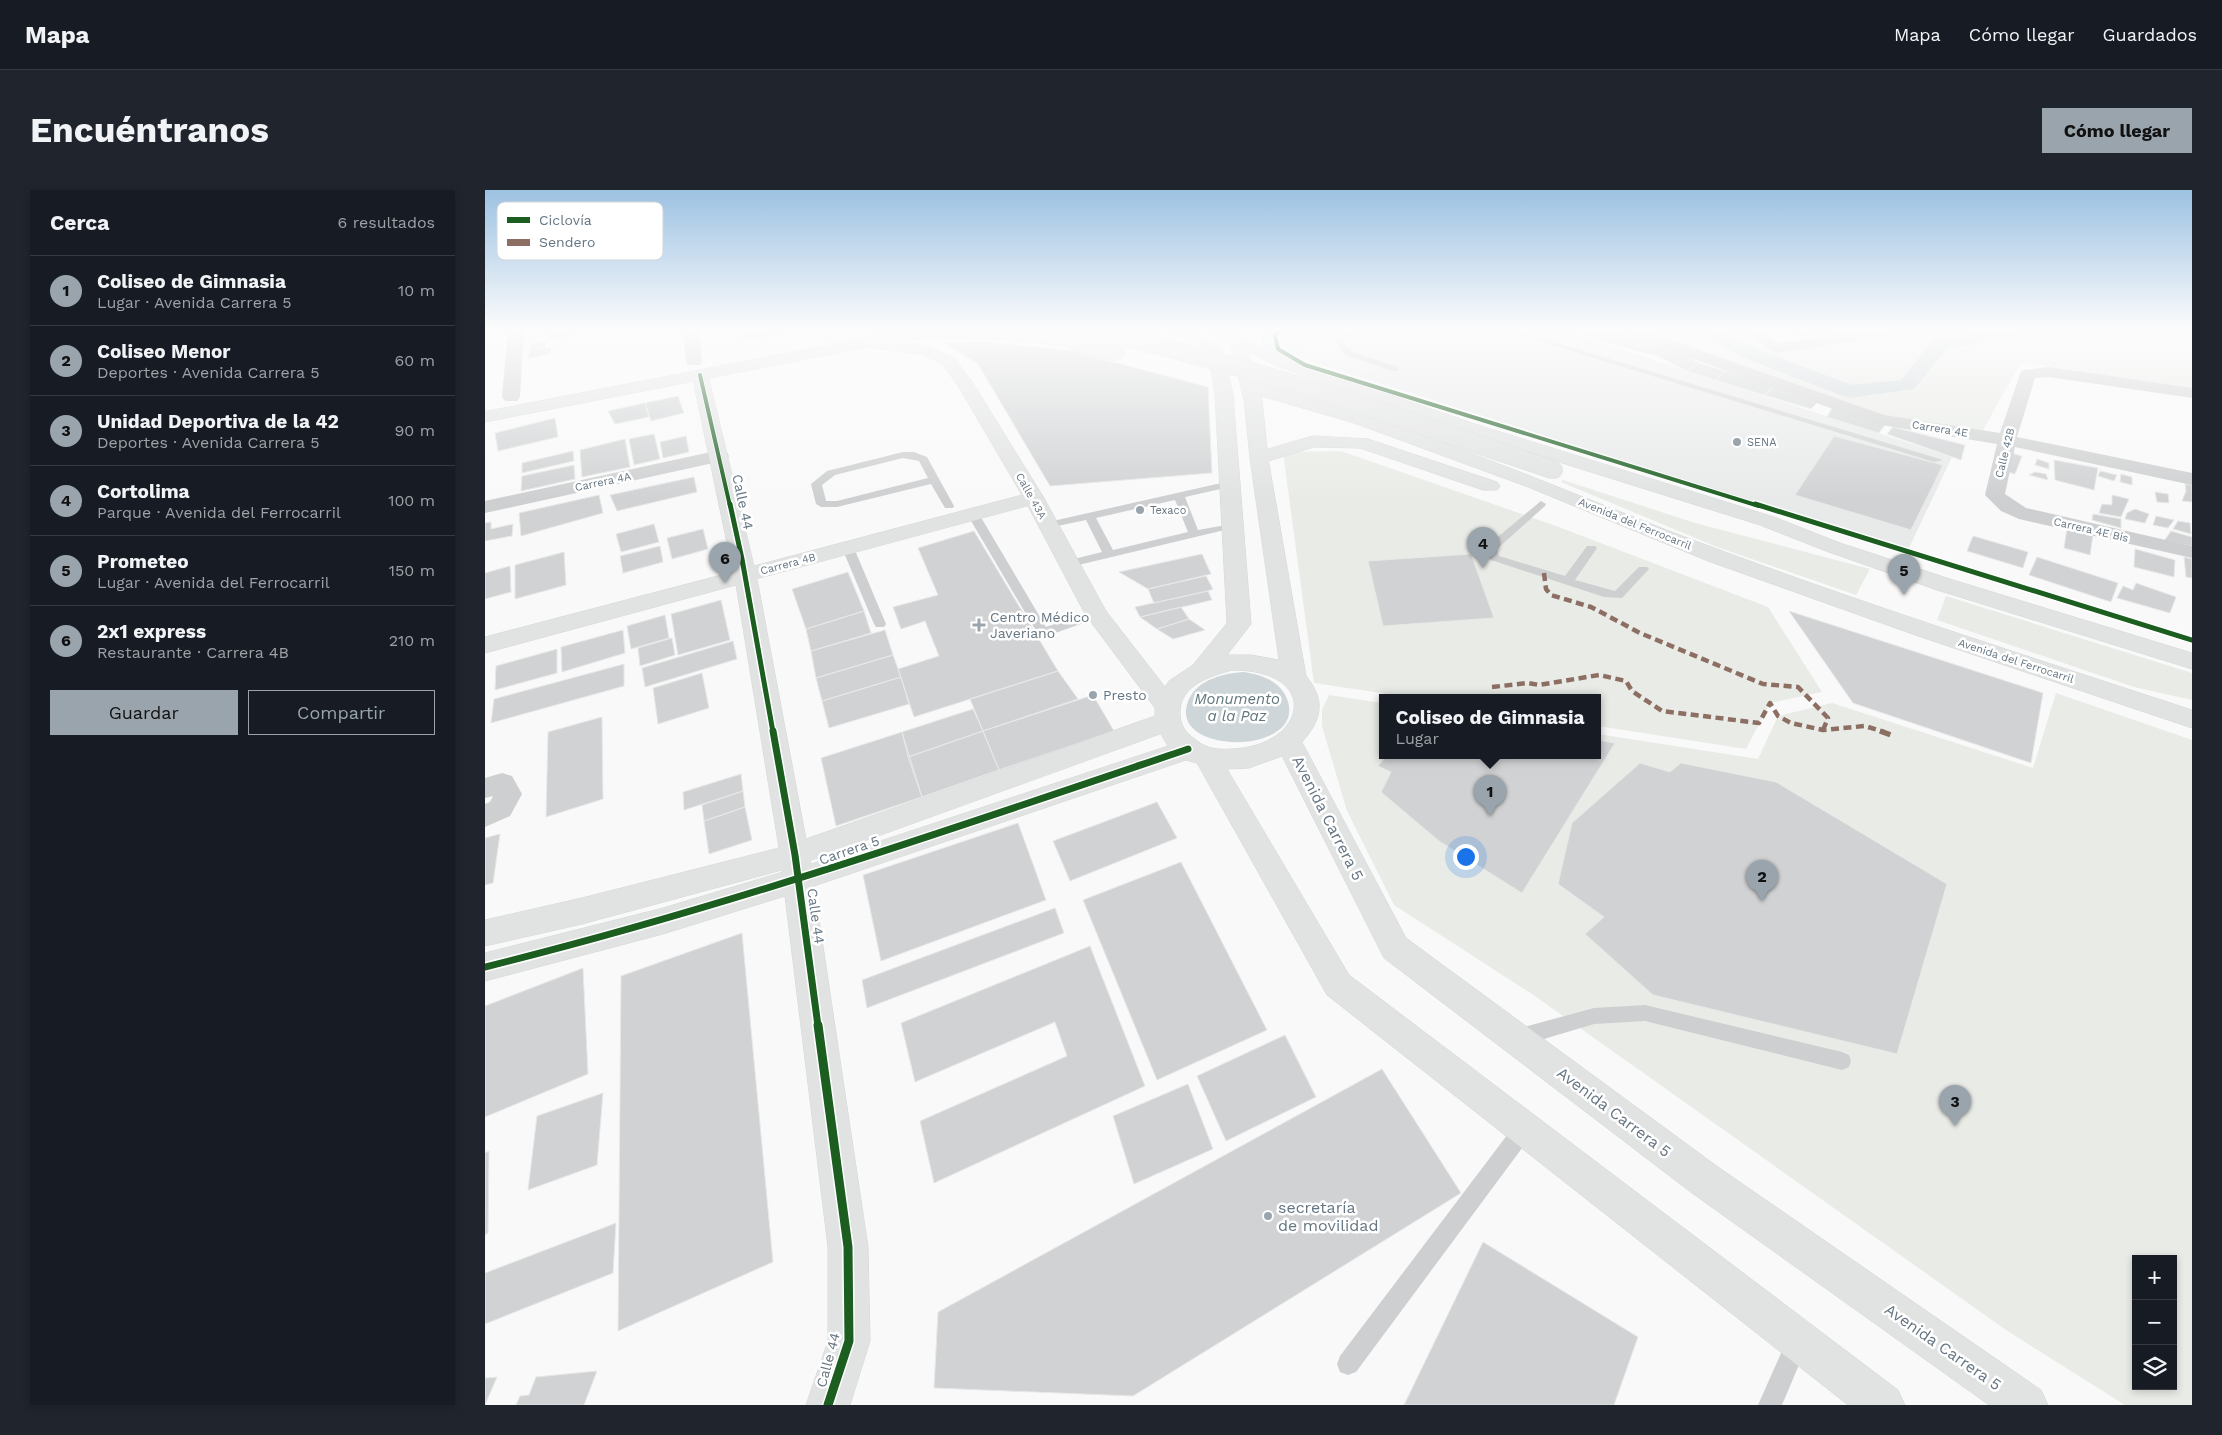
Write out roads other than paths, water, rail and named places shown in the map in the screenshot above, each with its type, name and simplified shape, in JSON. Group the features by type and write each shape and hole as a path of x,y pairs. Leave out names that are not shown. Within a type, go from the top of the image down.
{"main road":[{"path":"485,402 577,387"},
{"path":"485,418 618,387"},
{"name":"Calle 44","path":"702,387 721,456 743,567 797,868 848,1247 849,1341 829,1405"},
{"name":"Calle 43A","path":"967,387 1030,492 1096,614 1166,714"},
{"path":"1203,669 1239,624 1223,387"},
{"path":"1249,387 1253,400 1259,458 1294,678 1304,693 1308,709 1303,726 1288,741 1271,752 1249,758 1227,760 1197,752 1173,737 1166,714 1173,690 1186,678 1203,669 1231,662 1249,662 1274,667 1294,678"},
{"name":"Avenida del Ferrocarril","path":"1250,387 1317,405 1535,483 1674,540 1917,628 2192,720"},
{"name":"Avenida del Ferrocarril","path":"1302,387 1554,470 1757,534 1833,547"},
{"path":"1351,387 1469,428 1767,521 1833,547 1945,584 2192,661"},
{"path":"1259,458 1313,441 1362,443 1541,504 1653,538 1674,540"},
{"name":"Carrera 4B","path":"485,645 949,506 1030,492"},
{"name":"Carrera 4B","path":"485,628 743,567 848,548 973,514 1030,492"},
{"name":"Carrera 5","path":"485,967 573,947 797,868 1166,714"},
{"name":"Avenida Carrera 5","path":"1288,741 1395,948 1705,1180 2026,1405"},
{"path":"1197,752 1338,985 1883,1405"},
{"name":"Carrera 5","path":"485,933 582,911 797,868 1197,752"}],"street":[{"path":"511,397 512,387"},
{"name":"Carrera 4E","path":"1788,387 1881,420 2007,440 2192,479"},
{"name":"Calle 42B","path":"1995,496 2007,440 2024,387"},
{"name":"Calle 42B","path":"2149,387 2192,393"},
{"name":"Carrera 4A","path":"485,507 721,456"},
{"name":"Carrera 4E Bis","path":"1995,496 2019,513 2192,552"},
{"path":"485,788 502,783 508,794 500,810 485,816"}],"lane":[{"path":"1695,387 1939,460"},
{"path":"933,480 837,504 821,504 816,484 831,473 903,454 914,455 923,459 949,506"},
{"path":"1048,524 1230,484"},
{"path":"1179,495 1194,534"},
{"path":"1541,504 1492,547 1490,552 1495,558 1618,595 1643,568"},
{"path":"973,514 1043,633 1096,614"},
{"path":"1089,515 1109,554"},
{"path":"1070,563 1233,526"},
{"path":"848,548 880,624"},
{"path":"1568,581 1591,548"},
{"path":"1515,1038 1594,1016 1645,1013 1842,1061"},
{"path":"1348,1364 1524,1129"},
{"path":"1770,1405 1798,1340"}],"water":[{"name":"Monumento a la Paz","path":"1244,672 1270,680 1280,688 1287,699 1288,718 1277,731 1259,739 1236,742 1214,740 1196,731 1187,718 1189,699 1193,692 1213,678"}],"waterway":[{"path":"1836,387 1850,392 1893,387"}],"place":[{"name":"SENA","path":"1737,442"},
{"name":"Texaco","path":"1140,510"},
{"name":"Cortolima","path":"1483,568"},
{"name":"2x1 express","path":"725,583"},
{"name":"Prometeo","path":"1904,595"},
{"name":"Centro Médico Javeriano","path":"979,625"},
{"name":"Presto","path":"1093,695"},
{"name":"Coliseo de Gimnasia","path":"1490,816"},
{"name":"Coliseo Menor","path":"1762,901"},
{"name":"Unidad Deportiva de la 42","path":"1955,1126"},
{"name":"secretaría de movilidad","path":"1268,1216"}]}
